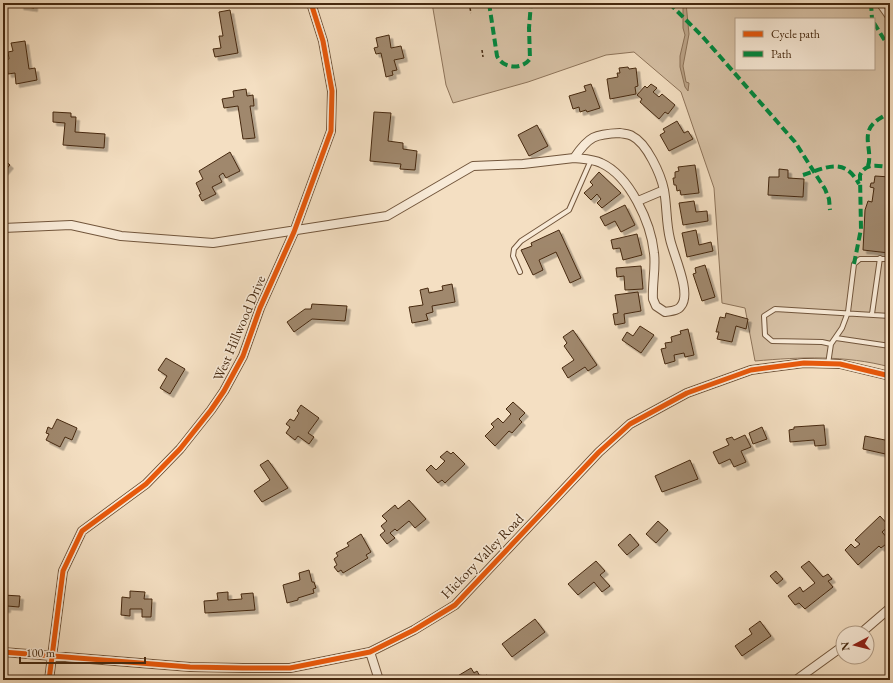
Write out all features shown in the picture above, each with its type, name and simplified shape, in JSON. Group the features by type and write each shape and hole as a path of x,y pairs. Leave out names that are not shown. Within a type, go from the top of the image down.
{"street":[{"name":"West Hillwood Drive","path":"49,680 63,571 82,531 103,514 146,484 180,449 211,410 224,391 243,356 260,308 294,232 331,132 332,91 323,42 311,3"},
{"path":"3,228 72,225 121,236 213,243 294,232 387,216 472,166 523,164 574,158 591,159 612,169 638,201 649,227 654,254 654,299 656,306 665,312 675,311 682,306 684,298 684,284 669,237 664,190 652,160 642,144 632,135 600,134 584,144 574,158"},
{"path":"638,201 664,190"},
{"name":"Hickory Valley Road","path":"3,652 190,667 243,668 290,668 370,652 414,630 455,605 599,452 630,424 700,388 751,370 804,364 840,364 871,370 890,376"},
{"path":"870,625 890,608"},
{"path":"370,652 379,680"},
{"path":"796,680 835,652"}],"lane":[{"path":"878,3 890,20"},
{"path":"520,272 513,256 514,249 521,241 569,210 591,159"},
{"path":"872,314 880,258"},
{"path":"828,364 831,344 836,338 848,312 854,264 860,259 890,259"},
{"path":"831,344 822,342 772,341 765,335 764,316 775,309 848,312 890,316"},
{"path":"836,338 890,346"}],"path":[{"path":"469,3 471,13"},
{"path":"482,50 483,57"}],"shaded area":[{"path":"432,3 890,3 890,367 856,360 823,358 755,361 745,308 722,303 714,188 681,92 634,52 606,55 528,82 453,103 446,85"},
{"path":"683,3 686,3 689,34 683,66 686,82 689,83 688,91 685,87 680,67 680,56 685,35 683,28"}],"building":[{"path":"21,3 34,3 34,8 20,6"},
{"path":"230,10 238,53 215,57 213,49 221,48 219,36 223,36 219,12"},
{"path":"389,35 391,48 401,46 404,58 394,60 397,70 392,71 393,75 386,77 381,53 376,54 374,48 378,47 376,38"},
{"path":"25,41 29,69 35,68 37,80 16,84 15,73 8,74 6,60 9,59 8,52 13,51 11,43"},
{"path":"628,67 629,69 636,68 638,86 635,87 636,94 610,99 607,79 618,77 617,73 620,73 619,68"},
{"path":"591,84 600,108 587,112 586,110 580,112 579,107 573,109 569,96 586,91 584,86"},
{"path":"651,84 657,88 653,92 659,97 662,94 675,105 668,114 665,112 659,119 640,102 642,99 637,95 645,86 647,88"},
{"path":"246,89 247,96 253,95 254,106 250,106 255,138 243,139 238,106 224,108 222,99 234,97 233,91"},
{"path":"53,112 71,113 71,117 76,117 75,132 105,134 104,148 63,145 65,123 53,122"},
{"path":"374,112 391,113 388,141 403,143 403,149 417,151 415,170 400,169 401,164 370,161"},
{"path":"677,121 684,133 688,131 693,139 669,151 660,135 665,132 663,129"},
{"path":"537,125 548,146 529,156 518,135"},
{"path":"230,152 240,171 226,178 223,173 219,176 222,182 212,187 216,194 202,201 199,195 201,194 196,183 203,179 199,171"},
{"path":"3,159 10,165 3,173"},
{"path":"695,165 699,193 681,195 680,190 677,191 676,185 674,185 673,178 675,178 675,172 679,171 678,167"},
{"path":"779,169 788,170 788,178 804,179 803,197 768,195 769,177 779,177"},
{"path":"599,172 621,193 602,208 597,203 601,199 597,194 591,200 584,193 593,185 590,182"},
{"path":"875,176 890,177 889,253 863,250 865,210 868,201 872,202 874,188 870,187 871,183 874,183"},
{"path":"694,201 696,212 707,211 708,221 683,225 679,203"},
{"path":"625,205 635,225 621,232 615,221 605,226 600,217"},
{"path":"559,230 581,278 570,283 556,252 539,260 543,270 533,275 521,250 532,246 531,243"},
{"path":"696,230 699,245 711,242 713,251 687,257 682,233"},
{"path":"637,234 642,255 623,260 620,248 613,249 611,240"},
{"path":"705,265 715,297 702,301 693,274 696,273 695,268"},
{"path":"641,266 643,289 625,290 624,276 617,277 616,268"},
{"path":"452,284 455,302 432,306 433,312 426,314 428,320 412,323 409,307 423,305 420,290 428,288 429,293 443,290 442,286"},
{"path":"638,292 641,311 624,314 625,323 615,325 613,314 618,313 615,295"},
{"path":"312,304 347,306 345,321 312,319 294,332 287,322 305,309 311,309"},
{"path":"726,313 748,319 746,329 736,326 732,342 717,339 719,332 716,332 720,317 725,318"},
{"path":"640,326 654,335 641,353 622,340 627,332 633,336"},
{"path":"688,329 694,355 685,357 684,353 674,355 675,361 665,364 661,349 666,348 665,343 672,342 671,337 681,334 680,331"},
{"path":"573,330 597,365 588,371 585,367 568,378 562,368 574,360 564,346 567,343 563,337"},
{"path":"166,358 185,369 170,394 160,388 167,376 158,370"},
{"path":"513,402 525,413 519,419 522,422 512,433 509,431 495,446 485,436 494,427 491,424 498,418 503,423 511,414 506,409"},
{"path":"301,405 319,418 308,433 314,437 309,444 298,436 295,440 286,433 290,427 286,424 290,419 294,421 299,413 297,411"},
{"path":"57,419 77,428 72,440 65,437 60,447 46,440 49,434 46,433 48,427 52,429"},
{"path":"824,425 826,445 815,446 814,440 790,442 789,430 794,429 794,427"},
{"path":"762,427 767,439 753,444 749,433"},
{"path":"745,435 751,447 741,451 746,462 734,467 730,459 719,464 713,452 729,445 726,439 732,437 734,440"},
{"path":"865,436 890,441 890,455 863,449"},
{"path":"447,451 451,454 453,452 465,464 445,483 442,480 438,483 426,470 431,465 436,470 445,461 440,457"},
{"path":"268,460 288,488 262,502 254,491 270,480 260,465"},
{"path":"690,460 698,479 662,492 655,476"},
{"path":"409,500 426,519 415,528 409,521 397,531 395,529 390,533 395,538 387,544 380,535 385,531 381,526 387,521 382,516 395,505 398,509"},
{"path":"880,516 889,526 882,532 890,541 881,548 879,546 858,565 845,550 851,544 855,548 860,544 855,540"},
{"path":"658,521 668,530 656,543 646,534"},
{"path":"361,534 371,552 366,555 368,558 343,573 341,570 338,572 334,567 337,565 334,559 338,556 336,553 349,546 347,543"},
{"path":"630,534 639,545 627,555 618,545"},
{"path":"596,561 605,571 600,575 610,586 602,592 594,582 578,595 568,584"},
{"path":"809,561 823,577 828,574 832,579 828,581 833,587 805,609 799,603 795,605 788,596 800,587 803,592 815,583 801,567"},
{"path":"309,570 312,582 314,582 316,588 313,589 314,593 287,603 283,585 300,580 299,573"},
{"path":"776,571 783,579 777,584 770,576"},
{"path":"130,591 145,592 144,599 152,599 151,617 142,617 142,609 130,609 130,616 121,615 122,597 130,598"},
{"path":"228,592 228,600 242,599 241,594 253,593 255,610 205,613 204,601 218,600 217,593"},
{"path":"3,595 20,596 19,607 7,606 7,609 3,609"},
{"path":"535,619 545,632 512,657 502,644"},
{"path":"760,621 771,636 742,656 735,646 752,634 749,629"},
{"path":"471,668 474,673 477,671 481,678 487,675 490,680 451,680"}],"marked path":[{"path":"489,3 497,56 504,64 508,66 522,65 527,63 530,59 529,28 531,3"},
{"path":"669,3 702,36 795,142 825,189 829,199 830,210"},
{"path":"871,3 872,18"},
{"path":"875,25 890,49"},
{"path":"868,166 868,133 870,128 876,121 890,112"},
{"path":"803,175 835,166 847,170 859,184"},
{"path":"854,264 861,229 860,175 869,166 890,167"}],"cycle path":[{"path":"49,680 63,571 82,531 146,484 180,449 211,410 224,391 243,356 260,308 294,232 331,131 332,91 323,41 311,3"},
{"path":"3,652 190,667 243,668 290,668 370,652 414,630 455,605 599,452 630,424 687,393 751,370 804,363 840,364 890,376"}]}
